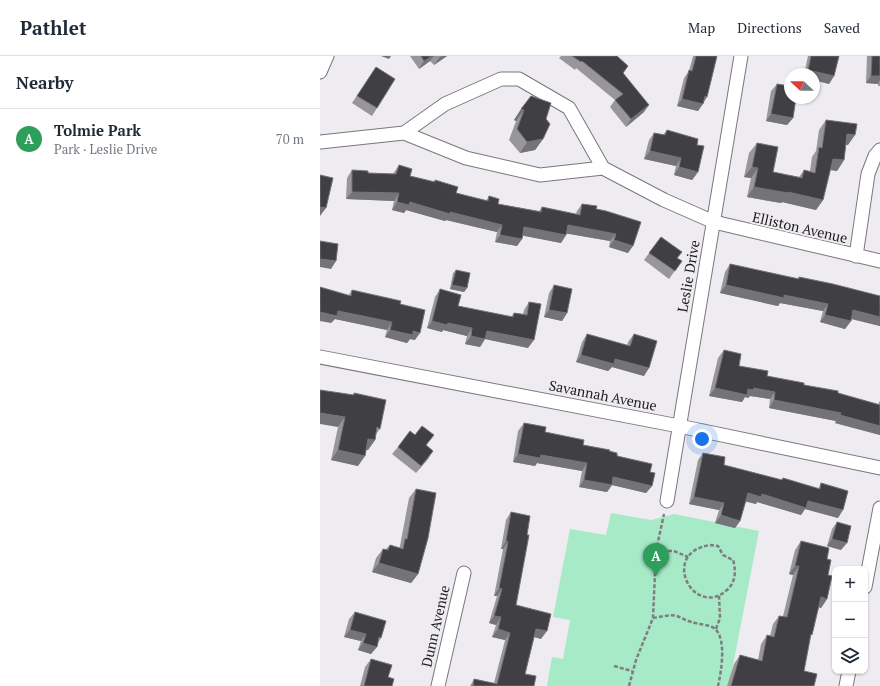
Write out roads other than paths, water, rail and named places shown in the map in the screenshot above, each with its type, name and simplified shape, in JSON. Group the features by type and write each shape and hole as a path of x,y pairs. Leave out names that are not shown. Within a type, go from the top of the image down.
{"street":[{"path":"320,72 327,56"},
{"name":"Leslie Drive","path":"667,501 741,56"},
{"path":"320,142 404,133 466,158 540,175 603,168 569,108 519,79 501,79 445,104 404,133"},
{"path":"856,256 868,174 874,156 880,150"},
{"name":"Elliston Avenue","path":"603,168 664,200 714,222 880,261"},
{"name":"Savannah Avenue","path":"320,357 679,426 880,468"},
{"path":"868,571 880,508"},
{"name":"Dunn Avenue","path":"438,686 464,573"},
{"path":"846,686 848,674"}],"place":[{"name":"Tolmie Park","path":"656,576"}]}
